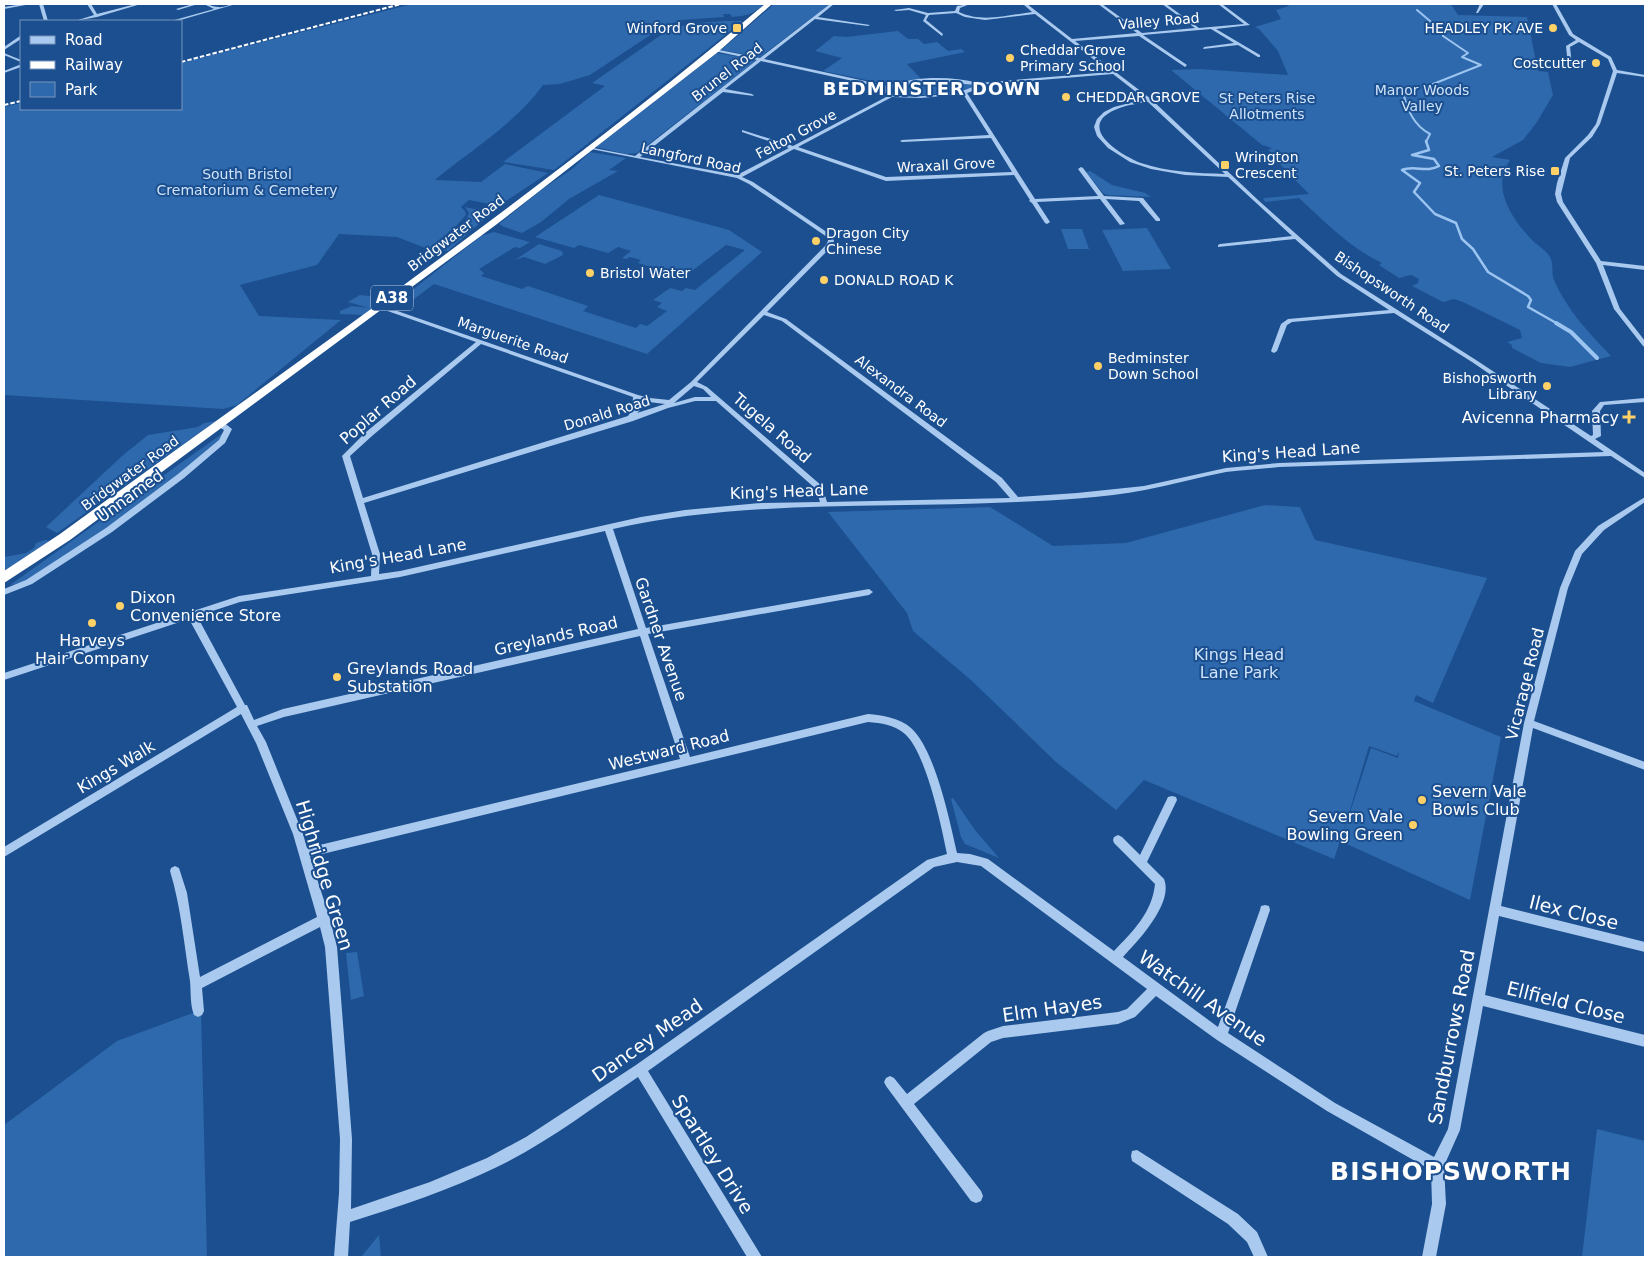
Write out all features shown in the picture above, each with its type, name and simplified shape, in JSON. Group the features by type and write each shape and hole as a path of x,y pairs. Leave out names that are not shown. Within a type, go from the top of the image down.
{"highway":[{"name":"Bridgwater Road","path":"4,578 65,538 381,307 715,50 769,4"}],"street":[{"path":"4,8 29,4"},
{"path":"41,4 46,20"},
{"path":"89,4 96,16"},
{"path":"81,20 139,4"},
{"path":"178,9 196,4"},
{"path":"206,4 218,9"},
{"path":"177,20 234,4"},
{"name":"Brunel Road","path":"636,157 832,4"},
{"path":"956,12 958,7 968,4"},
{"name":"Bishopsworth Road","path":"1025,4 1149,100 1295,237 1339,275 1645,476"},
{"path":"1100,4 1185,66"},
{"path":"1164,4 1198,30"},
{"path":"1220,4 1248,25"},
{"path":"1477,12 1482,4"},
{"path":"1554,4 1571,35 1610,58 1615,71 1598,124 1568,158 1558,194 1565,212 1599,263 1617,309 1645,345"},
{"path":"896,10 909,9 928,14 956,12 967,17 982,18 1037,12"},
{"path":"928,14 924,20 942,35"},
{"path":"815,18 868,25"},
{"name":"Valley Road","path":"1072,40 1248,25"},
{"path":"1211,28 1259,56"},
{"path":"4,42 10,42 20,37"},
{"path":"1570,65 1568,46 1580,40"},
{"path":"4,49 10,42"},
{"path":"1204,48 1239,44"},
{"path":"715,50 887,87 956,79 978,84 1115,73"},
{"path":"4,54 20,61"},
{"path":"4,59 10,57"},
{"path":"4,72 20,66"},
{"path":"1615,71 1645,76"},
{"path":"887,87 886,93 891,96 964,92 974,89 978,84"},
{"path":"721,90 752,94"},
{"path":"964,92 1047,222"},
{"name":"Felton Grove","path":"738,177 891,96"},
{"path":"1149,100 1116,108 1100,117 1096,124 1096,131 1101,139 1122,156 1148,167 1193,174 1231,176"},
{"name":"Wraxall Grove","path":"744,130 886,179 1015,172"},
{"path":"902,141 993,136"},
{"name":"Langford Road","path":"588,148 738,177 751,183 829,236 830,241"},
{"path":"1081,169 1122,224"},
{"path":"1032,201 1101,196 1141,199 1158,220"},
{"path":"1220,246 1295,237"},
{"name":"Donald Road","path":"360,502 665,407 693,383 829,246 830,241"},
{"path":"1599,263 1645,268"},
{"name":"Marguerite Road","path":"381,307 636,396 649,400 671,402"},
{"path":"1274,351 1284,324 1290,320 1394,310"},
{"name":"Alexandra Road","path":"763,312 784,320 999,480 1016,500"},
{"name":"Poplar Road","path":"375,578 376,554 346,462 348,452 480,342"},
{"name":"Tugela Road","path":"693,383 705,388 819,488 824,504"},
{"path":"630,419 636,410 636,396"},
{"name":"Tugela Road","path":"665,407 695,400 717,399"},
{"path":"1590,439 1597,436 1596,411 1602,403 1645,400"},
{"name":"Unnamed","path":"4,592 29,582 147,503 222,441 228,429 220,424"},
{"name":"King's Head Lane","path":"4,676 191,614 260,594 375,578 608,527 685,513 824,504 1016,500 1120,491 1219,471 1279,465 1613,454"},
{"name":"Vicarage Road","path":"1495,910 1529,723 1564,588 1578,553 1601,528 1645,498"},
{"name":"Gardner Avenue","path":"608,527 686,761"},
{"name":"Greylands Road","path":"252,724 283,713 642,632 869,592"},
{"name":"Highridge Green","path":"191,614 252,724 286,802 324,919 333,966 346,1139 341,1257"},
{"name":"Kings Walk","path":"4,852 244,708"},
{"name":"Westward Road","path":"303,854 868,718 886,720 909,732 915,739 941,802 953,858"},
{"path":"1529,723 1645,766"},
{"path":"1141,863 1172,800"},
{"path":"1115,958 1148,920 1160,896 1160,882 1118,840"},
{"name":"Watchill Avenue","path":"953,858 968,857 984,862 1221,1036 1331,1106 1437,1166"},
{"name":"Dancey Mead","path":"343,1218 430,1189 492,1163 563,1122 931,863 953,858"},
{"path":"175,871 182,893 196,985 198,1011"},
{"path":"1221,1036 1265,910"},
{"name":"Ilex Close","path":"1495,910 1645,947"},
{"name":"Sandburrows Road","path":"1429,1257 1439,1204 1437,1166 1454,1130 1495,910"},
{"path":"196,985 324,919"},
{"name":"Elm Hayes","path":"906,1102 988,1037 1003,1032 1118,1018 1131,1013 1155,989"},
{"name":"Ellfield Close","path":"1479,999 1645,1041"},
{"name":"Spartley Drive","path":"640,1069 755,1257"},
{"path":"890,1082 976,1196"},
{"path":"1137,1156 1233,1219 1252,1237 1261,1257"}],"green space":[{"name":"South Bristol Crematorium & Cemetery","path":"412,4 764,4 750,14 742,16 732,17 730,14 723,14 724,17 681,20 661,28 590,75 560,84 543,85 532,99 506,124 435,180 481,182 505,164 548,173 503,203 495,205 469,200 461,207 466,215 456,226 428,249 397,237 339,234 317,265 240,285 259,316 341,320 237,405 223,409 4,395 4,107 20,103 20,110 182,110 182,63"},
{"path":"774,4 830,4 760,57 721,50"},
{"name":"Manor Woods Valley","path":"1287,4 1451,4 1458,15 1527,17 1538,71 1548,72 1553,95 1537,122 1523,140 1492,157 1510,160 1504,171 1502,182 1506,203 1525,233 1548,255 1552,263 1554,280 1565,301 1587,330 1611,356 1570,367 1541,363 1512,348 1512,345 1507,342 1522,338 1520,330 1463,302 1454,299 1443,302 1412,286 1418,283 1419,279 1411,275 1399,278 1379,265 1382,263 1348,242 1299,198 1265,202 1263,198 1309,194 1272,156 1274,155 1268,150 1272,148 1262,145 1171,70 1200,69 1288,75 1278,51 1259,29 1255,27 1281,19 1276,10 1289,6"},
{"path":"743,21 554,170 503,162 605,86 592,83 671,28 697,23"},
{"path":"898,31 908,39 918,39 924,44 937,42 948,51 961,49 965,52 907,64 922,80 886,84 823,71 842,58 815,51 834,36 846,37"},
{"path":"717,53 757,60 637,153 626,154 596,147"},
{"path":"958,80 974,86 957,91 929,95 902,95 893,93 888,89 901,85"},
{"path":"590,152 626,158 609,170 618,171 569,199 541,222 522,233 499,224 541,190 572,169"},
{"path":"1090,171 1112,185 1145,193 1151,197 1107,195 1103,193 1086,172"},
{"path":"599,195 729,230 762,252 647,354 434,284 401,309 392,306 481,236 494,232 530,242 520,248 515,247 479,269 484,273 481,276 522,289 528,286 588,306 583,311 636,328 640,324 647,326 667,311 657,307 662,303 653,300 670,288 682,291 686,288 695,290 745,250 726,245 684,277 638,263 641,260 630,257 622,258 631,251 618,247 608,253 579,245 574,248 535,237"},
{"path":"465,207 488,212 489,215 448,251 430,249 466,221 469,213"},
{"path":"1147,228 1171,269 1123,271 1102,230"},
{"path":"1061,229 1082,229 1089,249 1068,249"},
{"path":"539,244 562,251 563,255 545,264 524,257 515,260"},
{"path":"360,295 385,298 363,315 340,314 340,311 352,306 369,308 348,302"},
{"path":"216,421 57,533 46,527 122,456 148,435 198,427 204,423"},
{"path":"223,433 220,440 137,508 30,578 10,585"},
{"name":"Kings Head Lane Park","path":"1265,505 1300,507 1315,540 1487,578 1433,703 1416,695 1414,701 1501,737 1470,900 1340,841 1334,859 1144,780 1116,810 1056,762 972,681 913,631 907,613 828,512 990,507 1053,546 1126,543","holes":["1369,746 1397,756 1399,751 1398,758 1371,748 1341,840"]},
{"path":"45,540 50,541 4,571 4,557 26,553 34,548 36,543"},
{"path":"953,798 975,830 999,858 965,844 961,837 951,799"},
{"path":"357,952 364,996 351,1000 346,953"},
{"path":"201,1010 207,1257 4,1257 4,1125 117,1041"},
{"path":"1597,1129 1645,1141 1645,1257 1582,1257"},
{"path":"379,1235 381,1257 361,1257"}],"waterway":[{"path":"1417,10 1443,32 1443,36 1468,53 1462,57 1481,65 1428,86"},
{"path":"1406,92 1403,93 1415,122 1430,134 1426,142"},
{"path":"1426,142 1429,150 1412,155 1434,159 1439,166 1430,169 1411,168 1402,170 1420,183 1414,192 1435,214 1456,223 1462,239 1473,249 1488,272 1528,296 1531,300 1528,307 1558,324"},
{"path":"1556,323 1571,332 1597,358"}],"railway":[{"path":"182,62 401,4"},
{"path":"4,105 20,101"}],"place":[{"name":"Winford Grove","path":"737,28"},
{"name":"HEADLEY PK AVE","path":"1553,28"},
{"name":"Cheddar Grove Primary School","path":"1010,58"},
{"name":"Costcutter","path":"1596,63"},
{"name":"CHEDDAR GROVE","path":"1066,97"},
{"name":"Wrington Crescent","path":"1225,165"},
{"name":"St. Peters Rise","path":"1555,171"},
{"name":"Dragon City Chinese","path":"816,241"},
{"name":"Bristol Water","path":"590,273"},
{"name":"DONALD ROAD K","path":"824,280"},
{"name":"Bedminster Down School","path":"1098,366"},
{"name":"Bishopsworth Library","path":"1547,386"},
{"name":"Avicenna Pharmacy","path":"1629,417"},
{"name":"Dixon Convenience Store","path":"120,606"},
{"name":"Harveys Hair Company","path":"92,623"},
{"name":"Greylands Road Substation","path":"337,677"},
{"name":"Severn Vale Bowls Club","path":"1422,800"},
{"name":"Severn Vale Bowling Green","path":"1413,825"}],"district":[{"name":"BEDMINSTER DOWN","path":"932,88"},
{"name":"BISHOPSWORTH","path":"1451,1171"}],"park label":[{"name":"St Peters Rise Allotments","path":"1267,106"}]}
